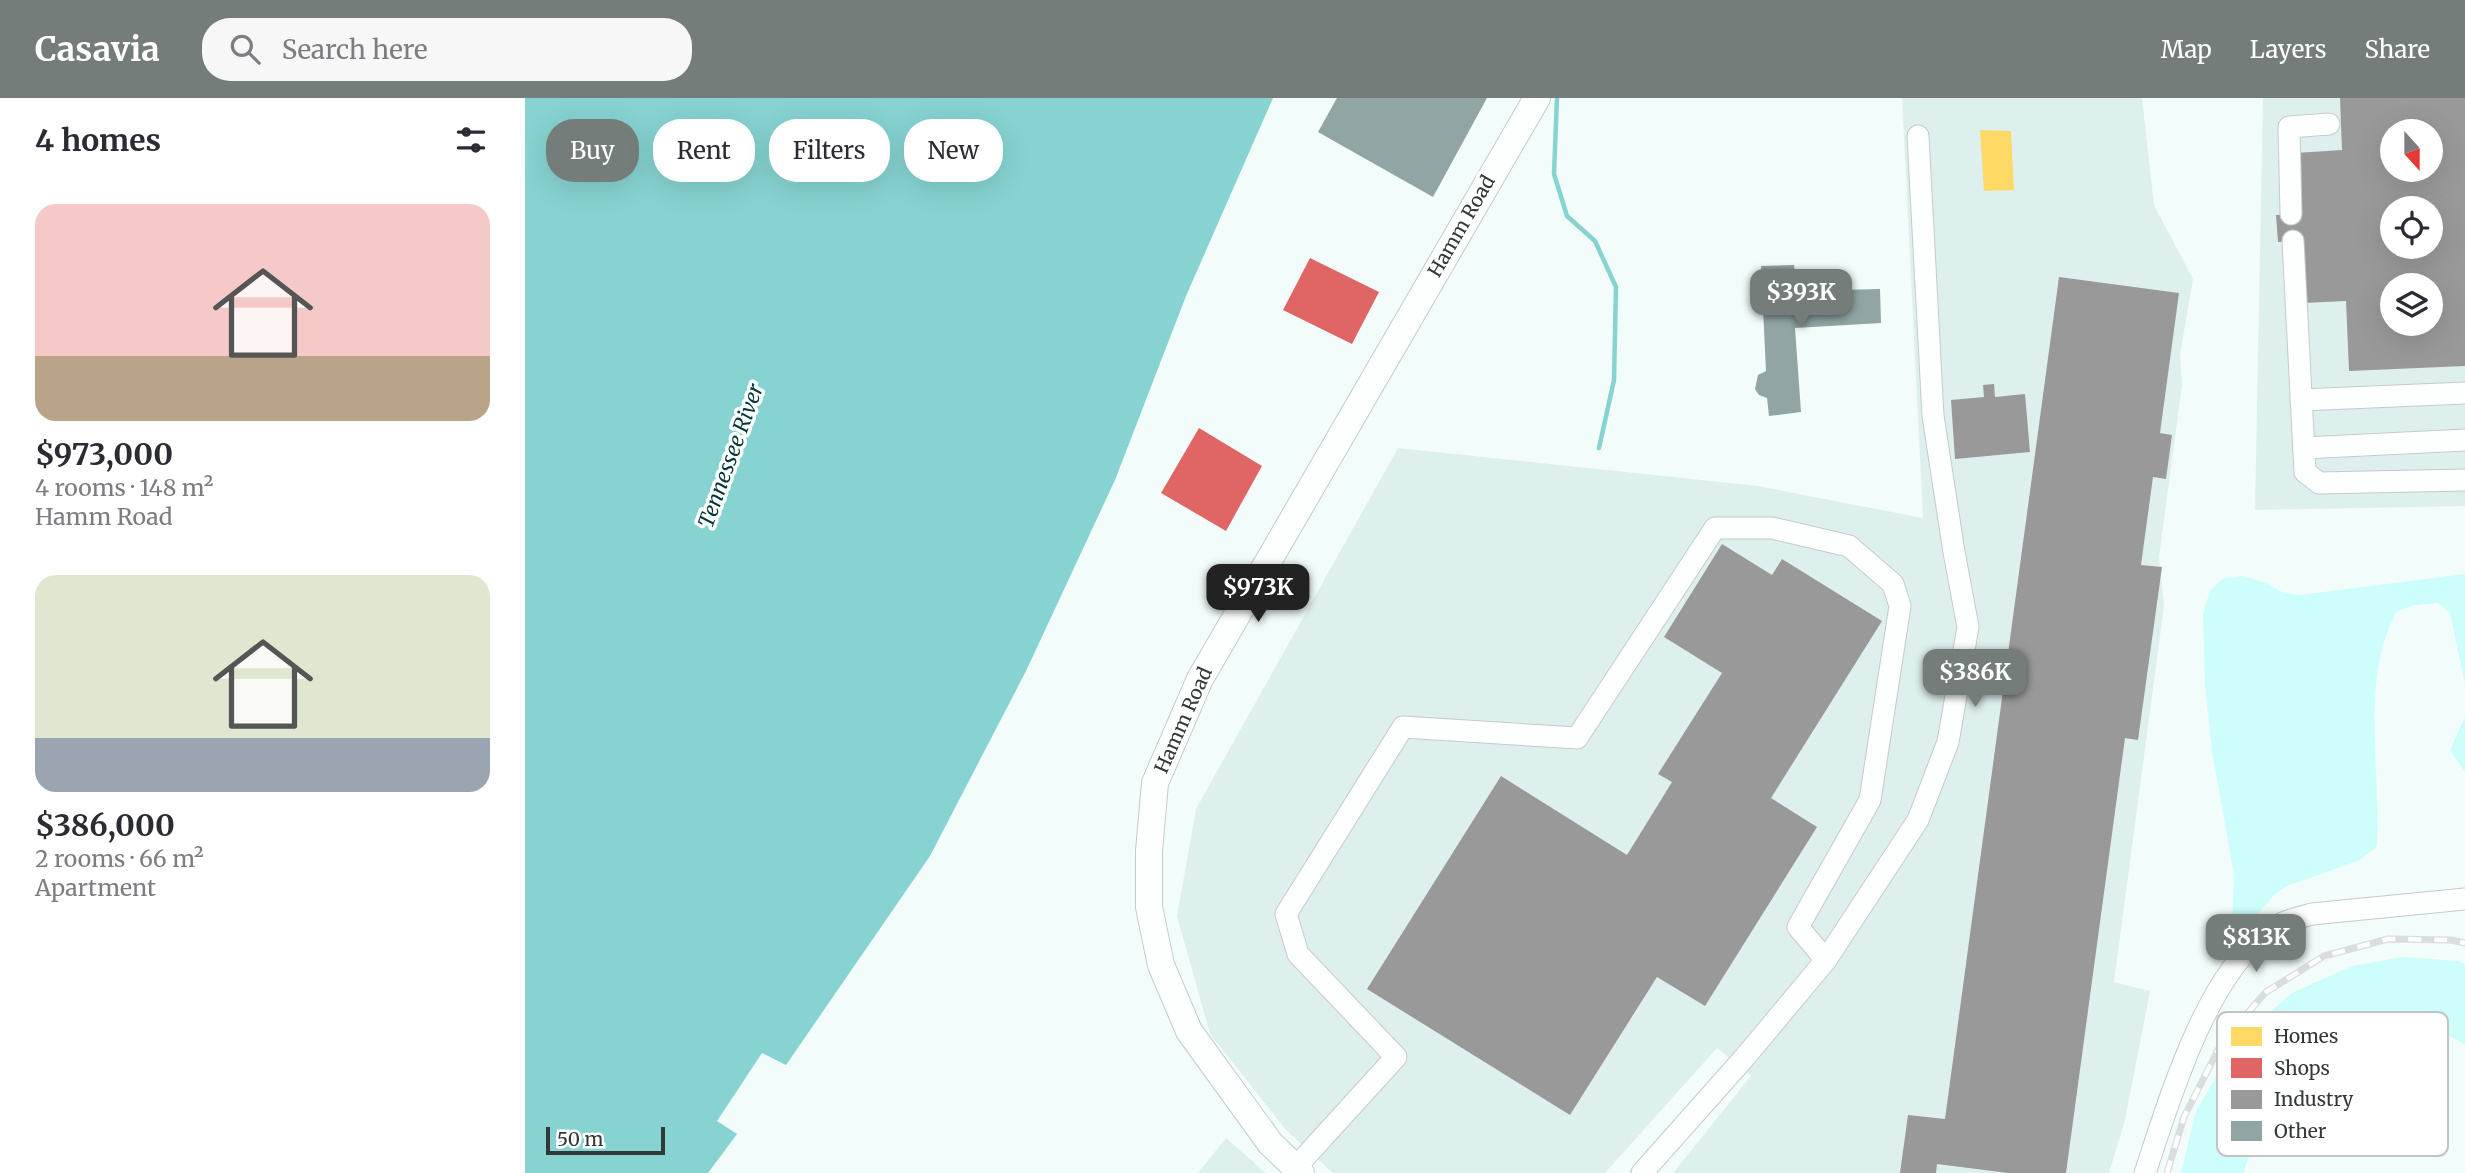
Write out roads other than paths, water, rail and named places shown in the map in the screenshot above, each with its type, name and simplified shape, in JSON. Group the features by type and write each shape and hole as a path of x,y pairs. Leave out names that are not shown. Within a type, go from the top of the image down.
{"main road":[{"name":"Hamm Road","path":"1298,1170 1269,1143 1189,1031 1161,965 1149,907 1149,851 1155,783 1200,679 1537,98"}],"street":[{"path":"2291,214 2289,127 2329,124"},
{"path":"1642,1173 1745,1057 1826,960 1917,820 1948,742 1968,627 1933,416 1918,136"},
{"path":"2293,241 2305,472 2319,483 2465,480"},
{"path":"2301,400 2465,393"},
{"path":"2304,448 2465,440"},
{"path":"1298,1170 1396,1057 1298,954 1286,914 1403,727 1577,738 1715,528 1773,528 1849,546 1893,584 1900,606 1870,800 1798,927 1826,960"},
{"path":"2145,1173 2177,1077 2204,1018 2231,971 2268,931 2312,914 2465,899"}],"water":[{"name":"Tennessee River","path":"525,98 1273,98 1186,296 1115,480 1026,671 930,856 786,1065 762,1053 717,1121 737,1134 708,1173 525,1173"}],"waterway":[{"path":"1557,98 1554,174 1567,216 1595,241 1616,287 1614,380 1599,448"}],"railway":[{"path":"2248,1012 2266,992 2324,956 2388,939 2451,940 2465,943"},
{"path":"2167,1173 2184,1117 2217,1052"}]}
